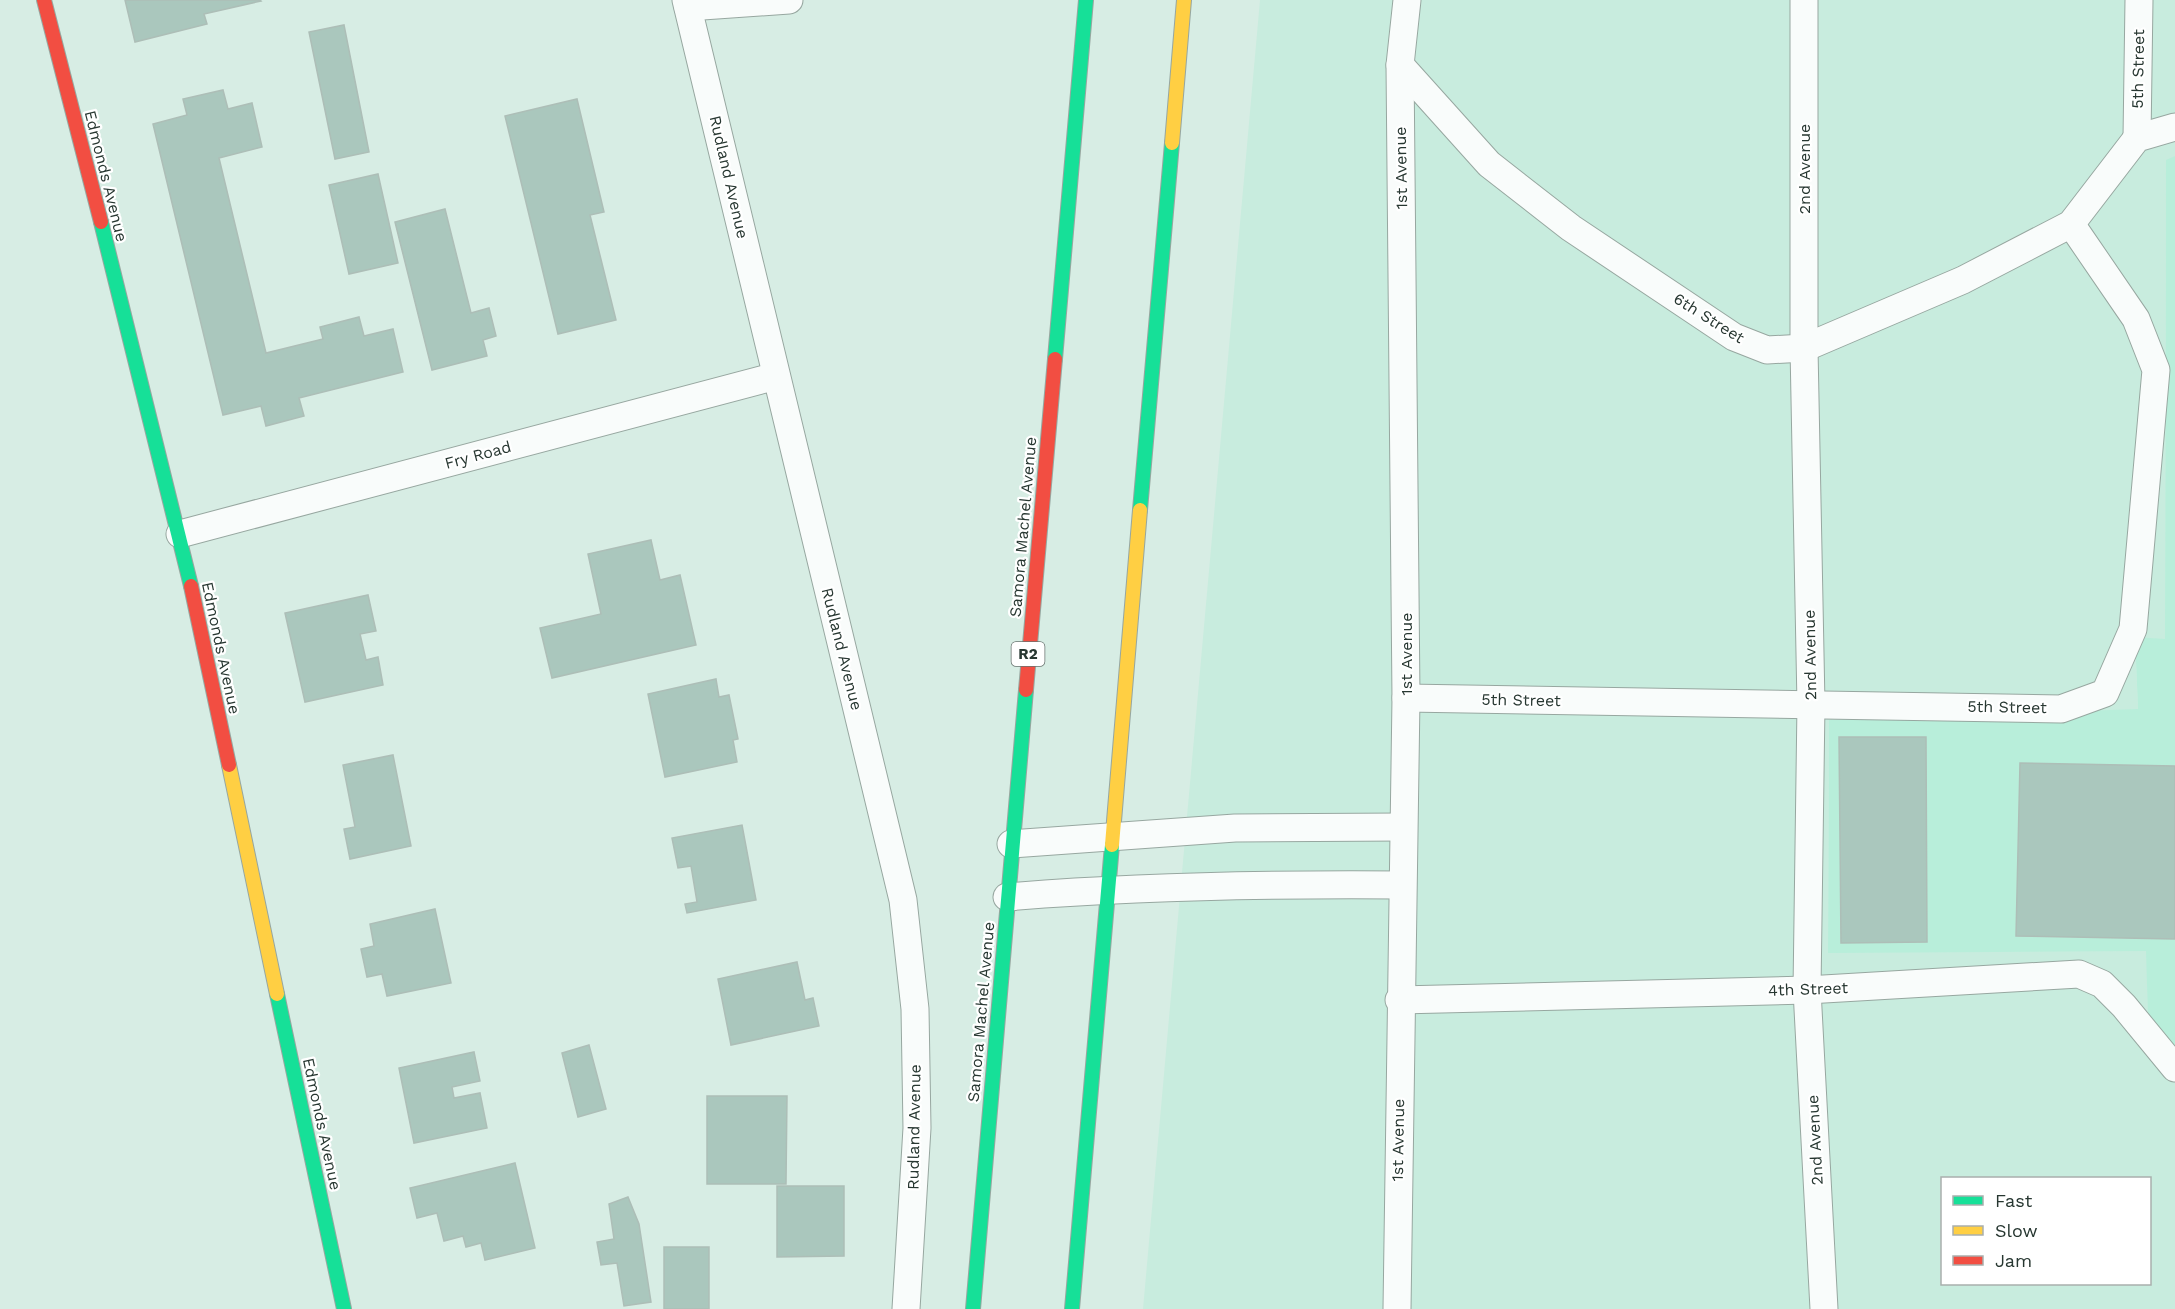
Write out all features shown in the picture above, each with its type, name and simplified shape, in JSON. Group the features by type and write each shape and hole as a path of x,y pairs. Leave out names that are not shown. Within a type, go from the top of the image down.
{"main road":[{"name":"Edmonds Avenue","path":"44,0 180,534 344,1309"},
{"name":"Samora Machel Avenue","path":"973,1309 1011,844 1086,0"},
{"path":"1072,1309 1184,0"}],"street":[{"path":"687,3 789,0"},
{"name":"1st Avenue","path":"1396,1309 1399,1000 1406,698 1400,65 1407,0"},
{"name":"2nd Avenue","path":"1804,0 1804,348 1811,704 1806,990 1824,1309"},
{"name":"5th Street","path":"2137,138 2139,0"},
{"name":"Rudland Avenue","path":"687,3 903,900 915,1009 917,1128 906,1309"},
{"name":"6th Street","path":"1400,65 1489,164 1571,228 1734,337 1767,350 1804,348 1963,280 2071,224 2137,138"},
{"path":"2137,138 2175,127"},
{"name":"5th Street","path":"1406,698 2061,708 2105,693 2133,629 2156,370 2136,319 2071,224"},
{"name":"Fry Road","path":"180,534 776,376"},
{"path":"1011,844 1235,828 1403,827"},
{"path":"1007,897 1108,889 1235,884 1402,885"},
{"name":"4th Street","path":"1399,1000 1806,990 2079,974 2102,984 2124,1006 2175,1068"}],"shaded area":[{"path":"1260,0 2175,0 2175,156 2166,161 2165,640 2135,637 2138,710 1829,720 1828,952 2147,951 2148,1018 2175,1048 2175,1309 1143,1309"},
{"path":"2175,156 2175,1048 2148,1018 2146,951 1828,953 1829,720 2138,709 2135,637 2165,639 2166,160"}],"building":[{"path":"125,0 261,1 204,14 207,24 135,42"},
{"path":"344,25 369,152 335,159 309,32"},
{"path":"223,90 228,109 252,103 262,147 219,158 266,353 323,339 320,327 359,317 364,336 393,329 403,372 299,398 304,416 266,426 261,406 223,415 153,124 187,115 183,99"},
{"path":"577,99 604,212 590,215 616,320 558,334 505,116"},
{"path":"378,174 398,263 349,274 329,185"},
{"path":"445,209 471,313 489,308 496,336 483,340 487,356 432,370 395,222"},
{"path":"651,540 660,580 680,575 696,645 552,678 540,628 601,614 588,554"},
{"path":"368,595 376,631 360,634 366,660 378,657 383,685 305,702 285,613"},
{"path":"716,679 719,697 729,695 738,739 733,740 737,762 665,777 648,694"},
{"path":"1839,737 1926,737 1927,942 1841,943"},
{"path":"393,755 411,846 350,859 344,829 355,827 343,765"},
{"path":"2020,763 2175,766 2175,939 2016,936"},
{"path":"742,825 756,900 687,913 685,904 697,902 691,866 678,868 672,838"},
{"path":"435,909 451,983 387,996 382,974 367,977 361,949 374,946 370,924"},
{"path":"797,962 805,1000 813,998 819,1026 731,1045 718,979"},
{"path":"589,1045 606,1109 578,1117 562,1053"},
{"path":"474,1052 480,1081 452,1087 454,1098 480,1093 487,1128 414,1143 399,1068"},
{"path":"707,1096 787,1096 786,1184 707,1184"},
{"path":"515,1163 535,1248 485,1260 481,1243 466,1247 463,1236 444,1241 437,1213 417,1218 410,1188"},
{"path":"777,1186 844,1186 844,1256 777,1257"},
{"path":"628,1197 639,1224 651,1302 624,1306 617,1263 601,1265 597,1242 614,1239 609,1204"},
{"path":"664,1247 709,1247 709,1309 664,1309"}],"traffic: fast":[{"path":"1055,359 1086,0"},
{"path":"1140,510 1172,143"},
{"path":"101,222 191,586"},
{"path":"973,1309 1026,690"},
{"path":"1072,1309 1112,845"},
{"path":"277,994 344,1309"}],"traffic: slow":[{"path":"1172,143 1184,0"},
{"path":"1112,845 1140,510"},
{"path":"229,765 277,994"}],"traffic: jam":[{"path":"44,0 101,222"},
{"path":"1026,690 1055,359"},
{"path":"191,586 229,765"}]}
